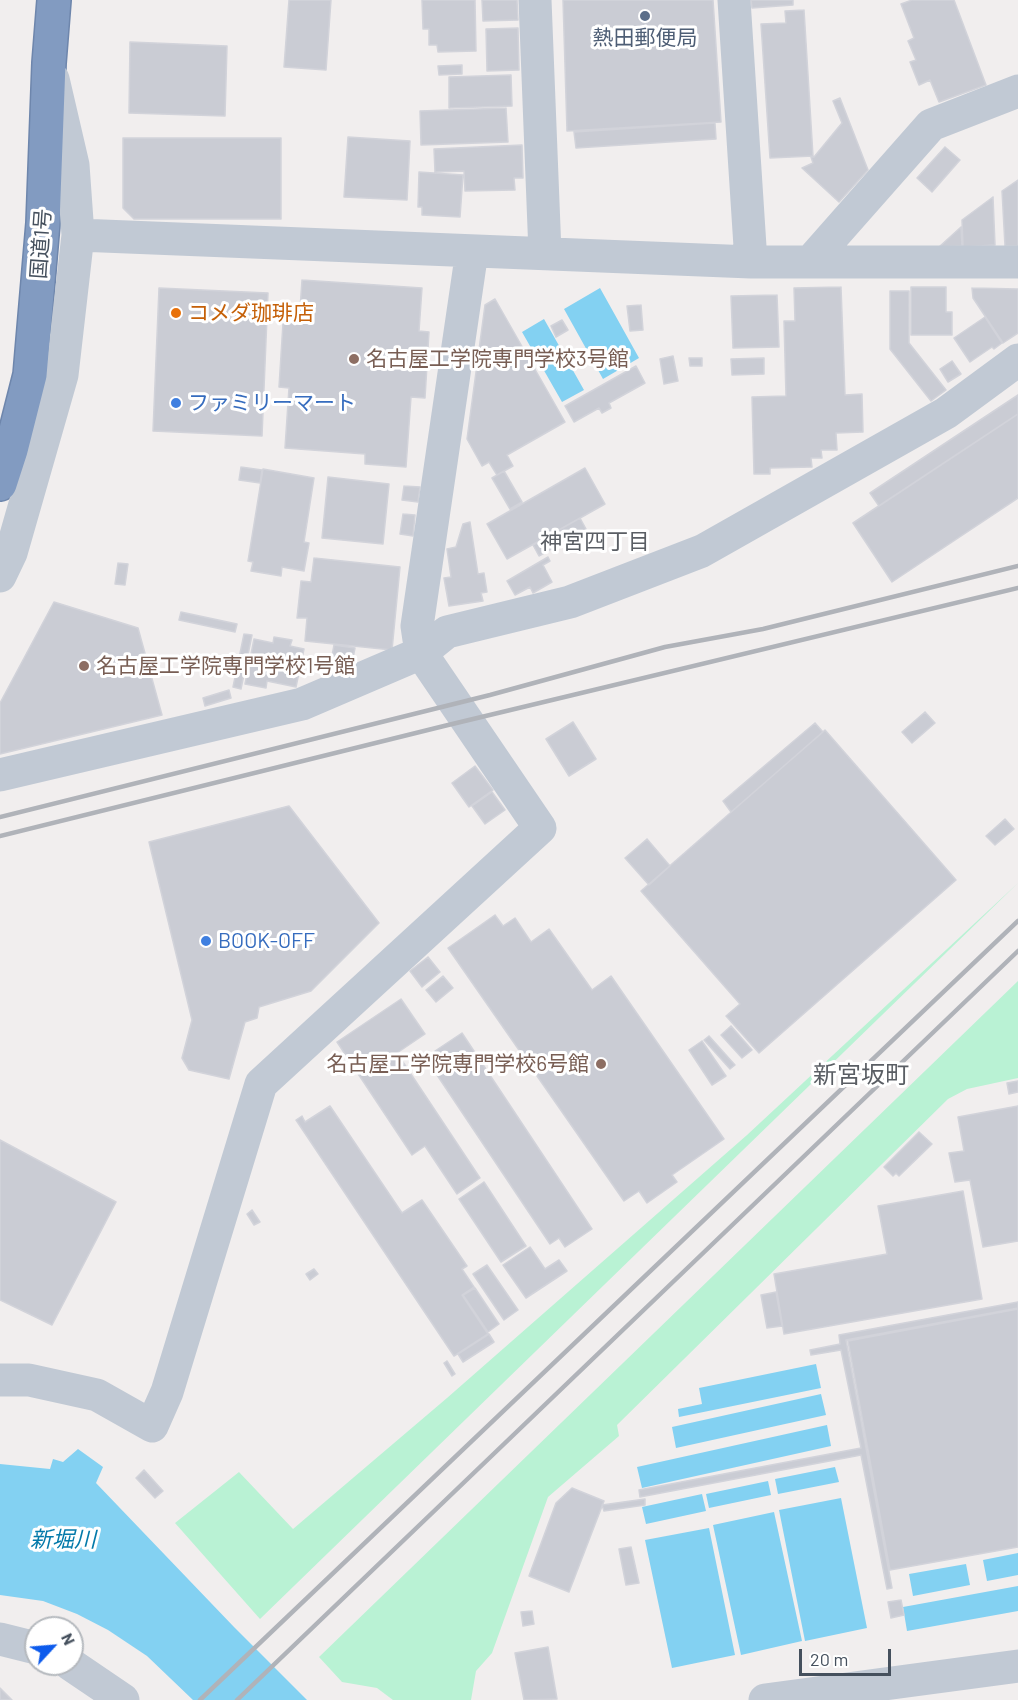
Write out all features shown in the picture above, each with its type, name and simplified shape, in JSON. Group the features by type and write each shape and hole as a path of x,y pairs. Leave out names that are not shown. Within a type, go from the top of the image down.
{"highway":[{"name":"国道1号","path":"0,484 12,450 30,375 43,223 49,63 54,0"}],"street":[{"path":"535,0 545,254"},
{"path":"734,0 751,262"},
{"path":"0,576 11,553 62,375 78,235 73,165 49,63"},
{"path":"812,261 931,125 1018,92"},
{"path":"78,235 751,262 1018,262"},
{"path":"0,1380 29,1380 97,1395 152,1426 167,1392 261,1084 540,828 421,652 417,626 472,250"},
{"path":"0,775 302,704 421,652 447,632 570,602 702,551 946,413 1018,360"},
{"path":"0,1639 24,1645"},
{"path":"765,1700 1018,1666"},
{"path":"84,1674 123,1700"}],"green space":[{"path":"1018,883 260,1619 175,1523 239,1472 293,1529 447,1398 747,1135"},
{"path":"1018,981 1018,1078 967,1089 948,1099 617,1425 619,1436 548,1497 492,1653 476,1671 471,1700 393,1700 377,1688 342,1682 319,1657"}],"water":[{"path":"600,288 639,358 603,379 564,309"},
{"path":"544,319 584,390 562,402 522,332"},
{"path":"816,1364 821,1388 679,1417 678,1409 702,1404 699,1388"},
{"path":"821,1394 826,1415 676,1448 672,1427"},
{"path":"827,1425 831,1446 642,1488 637,1467"},
{"name":"新堀川","path":"78,1449 103,1467 96,1483 307,1700 193,1700 147,1656 84,1616 43,1601 0,1595 0,1464 50,1469 53,1459 63,1462"},
{"path":"835,1467 839,1482 778,1494 775,1479"},
{"path":"768,1481 771,1495 709,1508 706,1494"},
{"path":"702,1494 706,1511 646,1524 642,1507"},
{"path":"841,1498 867,1628 805,1641 779,1510"},
{"path":"774,1512 802,1641 741,1655 713,1525"},
{"path":"709,1528 735,1655 672,1668 645,1540"},
{"path":"1018,1553 1018,1575 987,1581 983,1560"},
{"path":"966,1564 970,1585 913,1596 909,1574"},
{"path":"1018,1586 1018,1611 907,1631 903,1607"}],"building":[{"path":"289,0 331,0 326,70 284,67"},
{"path":"422,0 475,0 476,51 438,52 437,45 429,45 429,29 423,29"},
{"path":"482,0 517,0 518,20 483,21"},
{"path":"563,0 713,0 721,122 567,131"},
{"path":"751,0 793,0 793,5 752,8"},
{"path":"912,0 954,0 986,85 939,102 930,80 919,85 910,62 916,60 908,41 914,38 901,4"},
{"path":"804,10 813,156 770,158 761,24 786,23 785,11"},
{"path":"518,28 519,70 487,71 486,29"},
{"path":"130,42 227,46 225,116 129,113"},
{"path":"462,65 462,74 439,75 438,66"},
{"path":"511,75 512,106 449,108 449,77"},
{"path":"840,98 868,170 839,202 802,168 813,163 811,157 814,157 842,123 833,101"},
{"path":"506,108 508,142 421,145 420,111"},
{"path":"715,123 716,139 576,148 574,132"},
{"path":"348,137 410,141 407,200 344,197"},
{"path":"123,138 281,138 281,219 134,219 123,208"},
{"path":"522,145 523,178 514,178 515,190 465,191 464,171 435,172 434,149"},
{"path":"945,147 960,160 932,192 917,178"},
{"path":"419,172 463,175 460,217 422,215 422,207 418,207"},
{"path":"1018,180 1018,246 1005,246 1002,191"},
{"path":"993,197 995,245 963,247 962,220"},
{"path":"961,227 962,246 939,247"},
{"name":"名古屋工学院専門学校3号館","path":"302,280 422,288 419,331 429,332 425,398 411,397 406,467 365,464 365,454 285,448 289,388 279,387 283,323 299,324"},
{"path":"841,287 845,395 862,394 863,432 836,433 837,450 821,450 822,458 811,458 812,467 770,468 770,474 754,474 752,397 786,396 784,321 795,321 794,288"},
{"path":"911,287 946,287 946,312 952,312 952,335 911,335"},
{"path":"159,288 268,293 262,436 153,431"},
{"path":"972,288 1018,289 1018,333 1003,343 973,298"},
{"path":"890,291 909,291 909,343 946,390 931,401 890,349"},
{"path":"777,295 779,347 733,348 731,296"},
{"path":"495,299 565,422 507,455 513,466 497,475 489,462 482,466 467,439 485,305"},
{"path":"641,305 643,330 630,331 627,306"},
{"path":"985,317 1002,343 970,362 954,338"},
{"path":"562,320 568,330 556,337 551,326"},
{"path":"673,356 678,381 664,384 660,359"},
{"path":"689,358 702,358 702,366 690,366"},
{"path":"764,358 764,374 732,375 731,359"},
{"path":"952,361 961,374 948,382 940,369"},
{"path":"636,366 645,383 609,403 611,408 602,413 599,408 574,422 565,406"},
{"path":"1018,395 1018,414 879,506 870,493"},
{"path":"1018,414 1018,498 892,582 853,523"},
{"path":"241,467 262,470 260,483 239,480"},
{"path":"585,468 605,504 507,559 487,524"},
{"path":"263,469 314,478 304,542 309,543 304,571 282,567 281,576 251,571 253,562 248,561"},
{"path":"504,471 522,502 510,509 492,478"},
{"path":"328,477 389,484 383,544 322,538"},
{"path":"404,486 420,487 418,502 402,500"},
{"path":"403,514 415,515 413,536 400,534"},
{"path":"580,518 586,529 539,556 533,545"},
{"path":"470,522 478,574 484,573 487,592 481,593 483,601 449,606 444,578 451,577 447,549 456,547 463,524"},
{"path":"548,557 550,561 543,565 552,582 533,593 530,587 515,595 507,581"},
{"path":"314,558 400,567 392,650 305,641 307,618 297,618 301,581 311,582"},
{"path":"118,563 128,564 125,585 115,584"},
{"name":"名古屋工学院専門学校1号館","path":"54,602 138,628 162,715 0,754 0,703"},
{"path":"181,612 237,624 235,632 179,620"},
{"path":"244,634 252,635 241,689 233,687"},
{"path":"274,637 292,640 290,646 304,649 296,687 267,681 266,688 245,684 254,639 273,643"},
{"path":"334,645 355,648 353,658 332,656"},
{"path":"229,690 231,698 205,706 203,698"},
{"path":"925,712 935,723 912,743 902,732"},
{"path":"573,722 596,759 569,776 546,739"},
{"path":"815,723 823,732 731,812 723,801"},
{"path":"825,730 956,880 759,1053 726,1016 740,1004 641,891"},
{"path":"475,766 493,790 469,807 452,783"},
{"path":"492,792 505,810 485,824 472,806"},
{"path":"289,806 379,923 311,991 259,1007 257,1018 245,1022 229,1079 189,1070 182,1058 192,1020 149,842"},
{"path":"1005,819 1014,829 995,845 986,836"},
{"path":"647,839 670,866 649,885 625,858"},
{"name":"名古屋工学院専門学校6号館","path":"495,915 503,926 515,918 531,942 549,929 592,990 611,976 724,1139 672,1175 677,1182 647,1203 639,1191 624,1201 448,948"},
{"path":"428,957 440,972 422,987 410,971"},
{"path":"443,976 453,988 436,1002 426,990"},
{"path":"401,999 425,1034 397,1053 480,1178 457,1194 425,1146 412,1155 337,1042"},
{"path":"731,1026 752,1050 742,1058 721,1035"},
{"path":"462,1033 592,1229 565,1247 559,1238 550,1244 431,1066 440,1060 435,1051"},
{"path":"709,1036 735,1065 730,1069 704,1040"},
{"path":"702,1041 726,1076 712,1085 689,1050"},
{"path":"1018,1081 1018,1092 1009,1094 1007,1083"},
{"path":"330,1106 402,1213 422,1200 467,1266 462,1269 474,1287 462,1295 488,1334 454,1356 296,1120 302,1116 305,1122"},
{"path":"1018,1106 1018,1241 983,1247 970,1180 955,1182 949,1153 964,1151 958,1117"},
{"path":"919,1132 932,1144 899,1176 896,1173 893,1176 884,1167"},
{"path":"0,1140 116,1202 52,1325 0,1300"},
{"path":"484,1182 526,1246 501,1262 459,1199"},
{"path":"963,1191 982,1299 784,1334 774,1274 887,1254 878,1206"},
{"path":"252,1210 260,1222 254,1225 247,1214"},
{"path":"530,1247 545,1269 559,1260 567,1271 526,1298 503,1265"},
{"path":"487,1265 518,1310 504,1320 473,1274"},
{"path":"314,1269 318,1274 310,1280 306,1274"},
{"path":"475,1288 499,1324 488,1332 463,1295"},
{"path":"776,1292 782,1326 767,1328 761,1295"},
{"path":"1018,1302 1018,1308 846,1340 892,1588 887,1589 861,1455 640,1497 639,1490 861,1448 841,1350 811,1355 810,1350 840,1344 839,1335"},
{"path":"1018,1309 1018,1547 890,1570 848,1341"},
{"path":"489,1334 494,1342 463,1362 458,1354"},
{"path":"447,1361 455,1374 452,1376 444,1363"},
{"path":"144,1470 163,1491 155,1498 136,1478"},
{"path":"572,1488 604,1501 569,1592 529,1576 556,1503"},
{"path":"645,1499 645,1505 604,1511 602,1505"},
{"path":"631,1547 639,1583 626,1585 619,1549"},
{"path":"901,1600 904,1615 891,1618 888,1602"},
{"path":"532,1611 534,1624 523,1626 521,1612"},
{"path":"548,1647 557,1699 524,1700 515,1653"},
{"path":"0,1688 12,1700 0,1700"}],"railway":[{"path":"0,817 490,695 665,647 763,629 1018,566"},
{"path":"0,836 1018,588"},
{"path":"200,1700 1018,921"},
{"path":"237,1700 1018,951"}],"place":[{"name":"熱田郵便局","path":"645,16"},
{"name":"コメダ珈琲店","path":"176,313"},
{"name":"名古屋工学院専門学校3号館","path":"354,359"},
{"name":"ファミリーマート","path":"176,403"},
{"name":"名古屋工学院専門学校1号館","path":"84,666"},
{"name":"BOOK-OFF","path":"206,941"},
{"name":"名古屋工学院専門学校6号館","path":"601,1064"}],"district":[{"name":"神宮四丁目","path":"595,542"},
{"name":"新宮坂町","path":"861,1075"}]}
